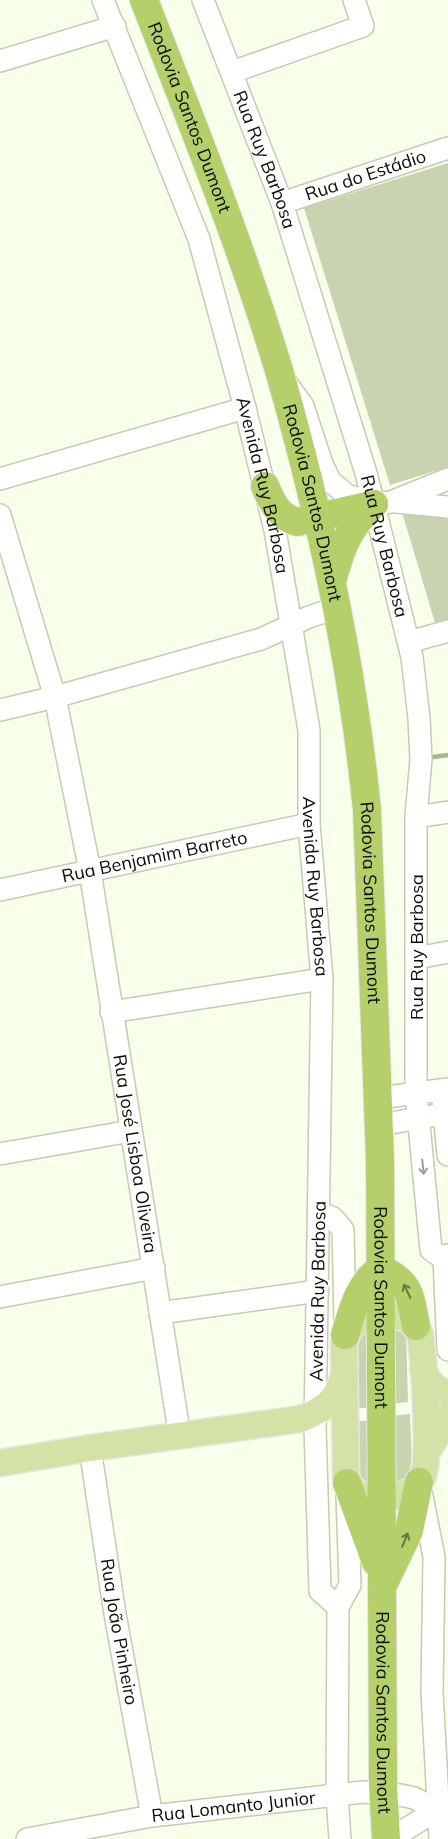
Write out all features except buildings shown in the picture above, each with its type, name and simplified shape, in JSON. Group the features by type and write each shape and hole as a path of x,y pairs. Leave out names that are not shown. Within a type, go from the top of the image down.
{"highway":[{"name":"Rodovia Santos Dumont","path":"144,0 216,186 279,373 333,580 361,756 366,810 380,1126 384,1584 383,1792 386,1839"},
{"path":"265,486 272,505 289,520 306,521 382,503"},
{"path":"333,580 346,536 352,526 382,503"},
{"path":"345,1335 358,1294 373,1274 381,1269 398,1277 405,1285 411,1297 416,1326"},
{"path":"346,1473 384,1584"},
{"path":"384,1584 409,1531 419,1482"}],"main road":[{"path":"311,1419 339,1445 346,1473 352,1489 362,1496 402,1495 416,1488 423,1476 427,1452 421,1342 416,1326 399,1316 382,1316 359,1320 345,1335 343,1379 346,1473"},
{"path":"423,1370 429,1382 439,1391 448,1393"},
{"path":"0,1463 90,1448 311,1419 333,1401 343,1379"},
{"path":"427,1452 448,1417"}],"street":[{"name":"Avenida Ruy Barbosa","path":"103,0 199,238 265,486 292,625 309,730 309,824 322,979 318,1291 311,1419 320,1591 338,1607"},
{"name":"Rua Ruy Barbosa","path":"203,0 282,203 366,473 382,503 409,642 420,726 421,759 416,817 416,1093 431,1250 446,1260"},
{"path":"232,72 363,26 354,0"},
{"path":"0,61 115,26"},
{"name":"Rua do Estádio","path":"282,203 448,148"},
{"path":"279,373 303,406 331,482 347,495 382,503 448,507"},
{"path":"0,479 245,408"},
{"path":"382,503 448,479"},
{"name":"Rua José Lisboa Oliveira","path":"0,515 55,697 90,871 180,1437"},
{"path":"0,710 55,697 261,639 338,607"},
{"path":"409,642 448,631"},
{"path":"416,817 448,812"},
{"name":"Rua Benjamim Barreto","path":"0,890 309,824"},
{"path":"417,958 448,952"},
{"path":"111,1012 322,979"},
{"path":"379,1098 445,1089 448,1155"},
{"path":"380,1126 446,1114"},
{"path":"0,1154 131,1130"},
{"path":"319,1212 334,1218 343,1230 345,1335"},
{"path":"446,1260 448,1350"},
{"path":"0,1297 154,1268"},
{"path":"160,1313 318,1291"},
{"name":"Rua João Pinheiro","path":"90,1448 115,1614 152,1816"},
{"path":"340,1839 337,1795 338,1607 350,1585 346,1473"},
{"path":"419,1482 441,1556 432,1692 443,1809 440,1839"},
{"name":"Rua Lomanto Junior","path":"27,1839 152,1816 337,1795 383,1792 414,1798 443,1809"},
{"path":"390,1839 443,1809"},
{"path":"327,1839 338,1818"}],"green space":[{"path":"448,163 448,467 390,485 304,208"},
{"path":"402,512 448,518 448,630 438,633"},
{"path":"389,1324 406,1333 408,1402 391,1404"},
{"path":"374,1325 373,1407 353,1409 355,1340"},
{"path":"410,1414 411,1457 409,1474 406,1482 391,1488 388,1416"},
{"path":"372,1420 375,1491 358,1482 354,1422"}],"waterway":[{"path":"433,757 448,755"}]}
